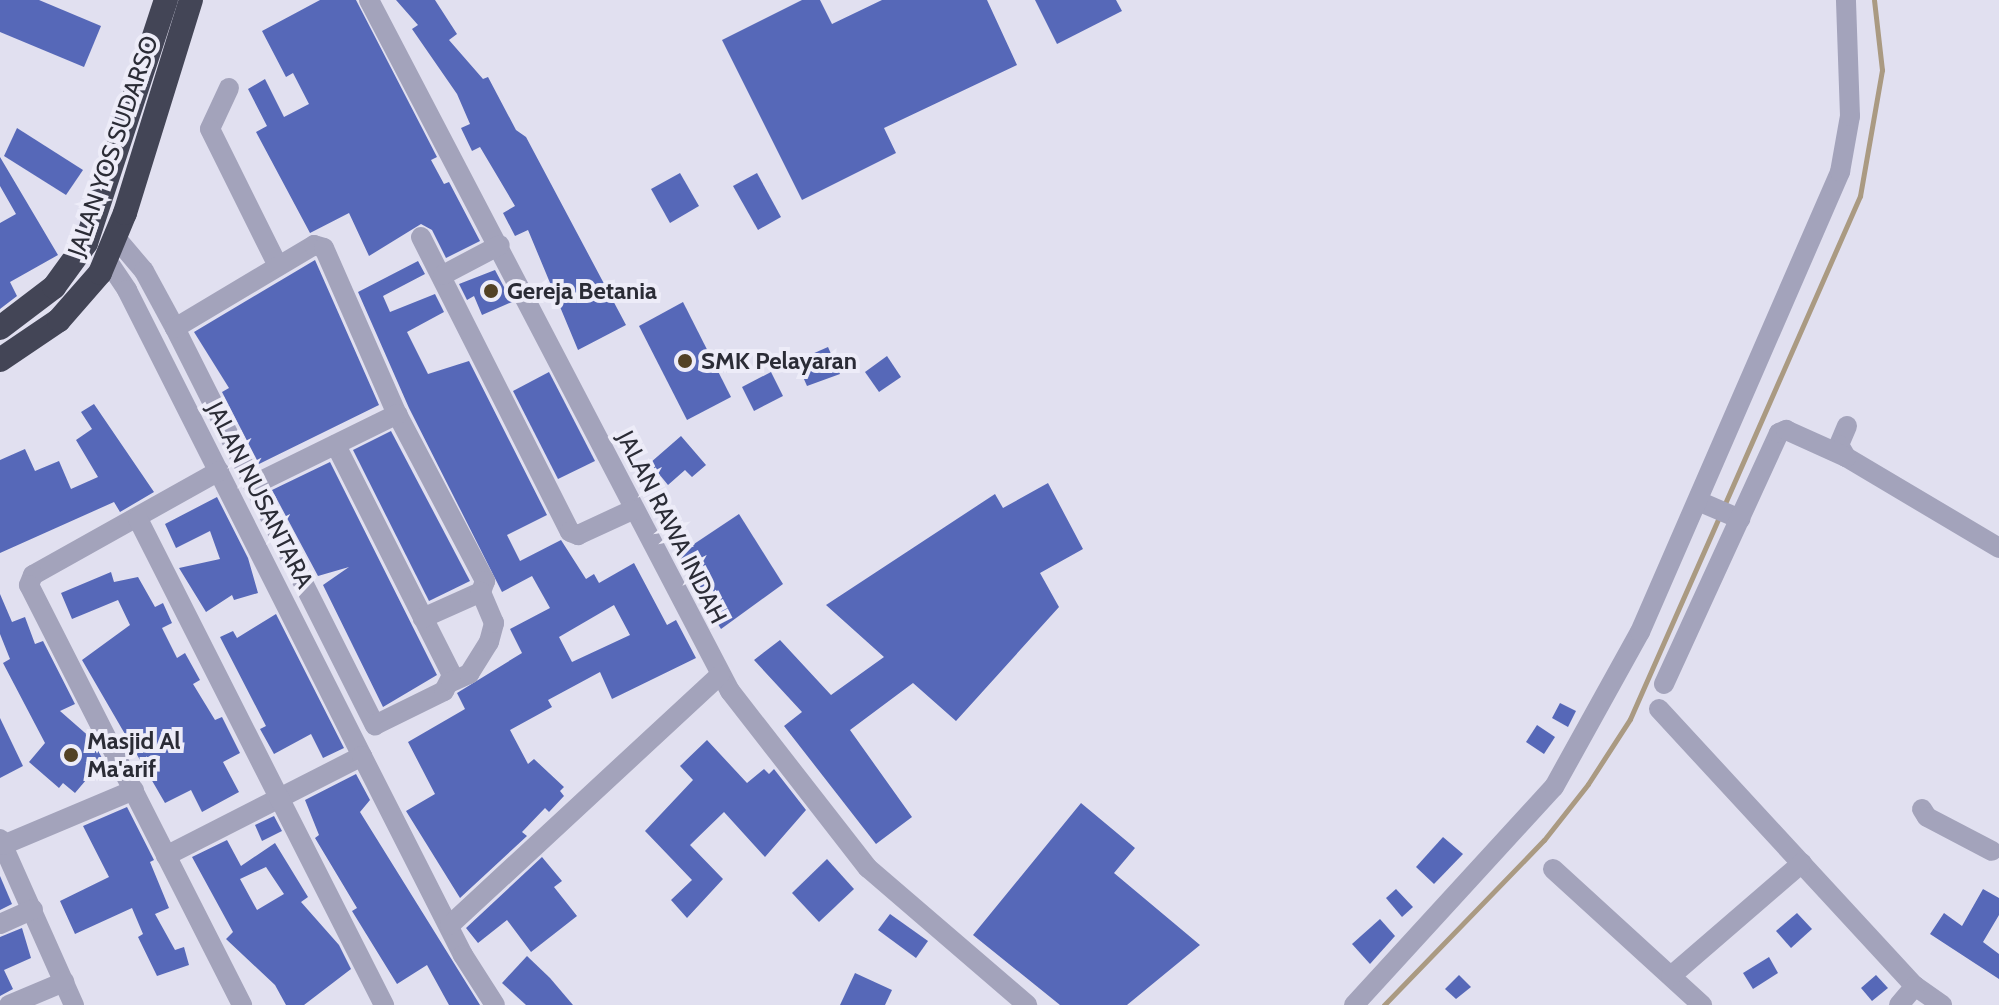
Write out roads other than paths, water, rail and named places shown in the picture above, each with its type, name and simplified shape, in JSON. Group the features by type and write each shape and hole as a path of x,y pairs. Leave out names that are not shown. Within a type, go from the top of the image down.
{"highway":[{"path":"0,328 54,287 86,243 166,0"},
{"name":"JALAN YOS SUDARSO","path":"0,360 59,320 112,249 191,0"}],"street":[{"name":"JALAN RAWA INDAH","path":"369,0 500,245 632,510 720,675 868,868 1027,1005"},
{"path":"1354,1005 1566,770 1706,504 1840,172 1850,116 1846,0"},
{"path":"229,88 210,129 278,266"},
{"path":"421,237 443,275 570,532 578,535 632,510"},
{"path":"112,249 144,271 370,722 379,724 469,674 489,642 494,623 481,592 484,577 397,414 324,248 314,245 175,328"},
{"path":"443,275 500,245"},
{"name":"JALAN NUSANTARA","path":"112,249 362,756 495,1005"},
{"path":"253,485 397,414"},
{"path":"1846,457 1839,445 1847,426"},
{"path":"1664,684 1779,433 1786,430 1846,457 1999,548"},
{"path":"336,445 423,618 451,682"},
{"path":"219,471 33,575 29,585 242,1005"},
{"path":"1706,504 1740,519"},
{"path":"138,519 384,1005"},
{"path":"423,618 481,592"},
{"path":"450,925 720,675"},
{"path":"1659,709 1915,986 1942,1005"},
{"path":"166,856 362,756"},
{"path":"74,1005 2,842 134,790"},
{"path":"1922,809 1927,817 1997,848"},
{"path":"1671,976 1802,863"},
{"path":"1553,869 1702,1005"},
{"path":"0,924 33,909"},
{"path":"9,1005 64,982"},
{"path":"1899,1005 1915,986"}],"waterway":[{"path":"1723,508 1860,196 1882,70 1874,0"},
{"path":"1384,1005 1544,840 1588,784 1630,719 1719,517"}],"place":[{"name":"Gereja Betania","path":"491,291"},
{"name":"SMK Pelayaran","path":"685,361"},
{"name":"Masjid Al Ma'arif","path":"71,755"}]}
